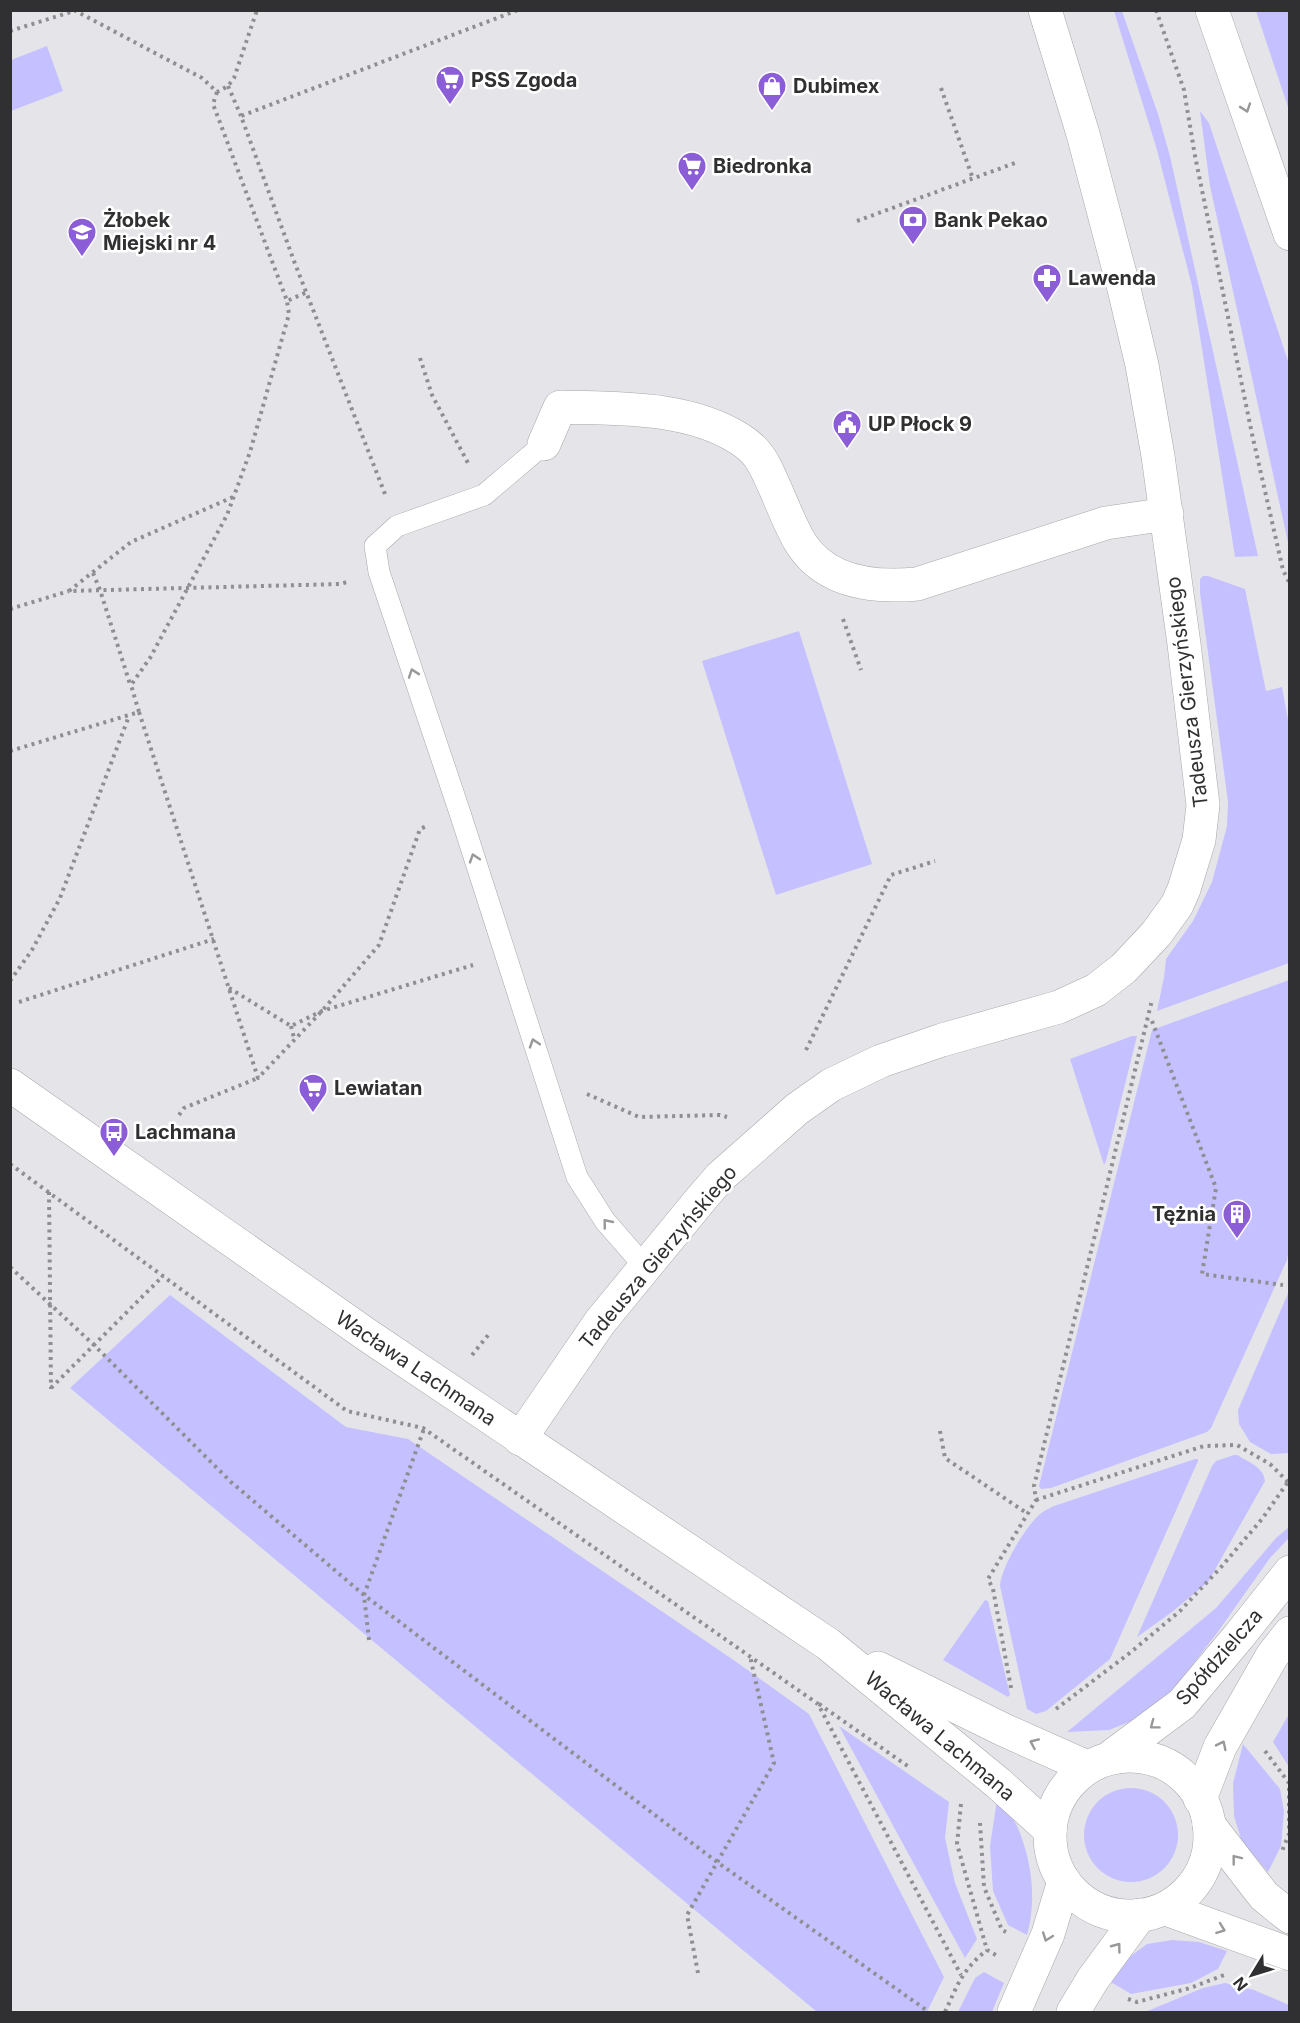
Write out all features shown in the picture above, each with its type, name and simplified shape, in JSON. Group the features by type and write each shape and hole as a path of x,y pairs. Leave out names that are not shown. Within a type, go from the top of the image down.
{"street":[{"name":"Tadeusza Gierzyńskiego","path":"520,1439 600,1322 645,1267 720,1178 797,1109 831,1085 881,1061 942,1040 1049,1010 1096,990 1124,968 1156,934 1177,905 1184,889 1199,840 1203,805 1167,514 1142,365 1124,289 1080,124 1045,10"},
{"path":"1212,10 1290,234"},
{"path":"544,444 560,407 633,410 694,418 739,438 762,458 791,527 812,558 825,570 866,584 894,586 917,584 1106,523 1167,514"},
{"name":"Wacława Lachmana","path":"10,1085 446,1389 828,1644 998,1783 1050,1830"},
{"name":"Spółdzielcza","path":"1100,1761 1182,1704 1290,1572"},
{"name":"Spółdzielcza","path":"1205,1812 1221,1747 1272,1656 1290,1633"},
{"name":"Wacława Lachmana","path":"828,1644 1004,1730 1100,1761"},
{"path":"1205,1812 1207,1852 1200,1875 1183,1896 1153,1912 1119,1917 1096,1911 1079,1900 1064,1881 1053,1855 1050,1830 1054,1809 1062,1792 1100,1761 1127,1754 1154,1758 1185,1777 1205,1812 1264,1896 1290,1917"},
{"path":"1014,2013 1048,1934 1064,1881"},
{"path":"1153,1912 1290,1954"},
{"path":"1072,2013 1093,1979 1153,1912"}],"lane":[{"path":"544,444 484,495 397,526 375,546 379,572 460,813 577,1177 605,1221 645,1267"}],"path":[{"path":"131,685 150,658 227,515 250,452 289,314 287,301 213,104 217,92 228,86 234,78 257,10"},
{"path":"241,116 518,10"},
{"path":"1156,10 1184,90 1194,156 1252,434 1282,570 1290,584"},
{"path":"10,31 74,11 202,78 217,92"},
{"path":"228,86 397,526"},
{"path":"941,88 973,179"},
{"path":"857,222 1015,163"},
{"path":"287,301 307,292"},
{"path":"420,358 432,395 484,495"},
{"path":"69,591 131,542 233,497"},
{"path":"10,609 69,591 340,584 379,572"},
{"path":"93,573 258,1078"},
{"path":"10,751 139,712"},
{"path":"10,981 32,950 60,898 130,715"},
{"path":"179,1115 184,1108 258,1078 322,1011 379,945 420,829 460,813"},
{"path":"804,1055 891,875 936,861"},
{"path":"1011,1689 993,1589 988,1579 1036,1500 1034,1486 1148,1023 1158,968 1156,934"},
{"path":"19,1002 213,939"},
{"path":"291,1026 322,1011 506,955"},
{"path":"229,987 291,1026 294,1038"},
{"path":"1152,1021 1216,1188 1202,1274 1283,1285"},
{"path":"583,1092 639,1117 720,1115 749,1122 770,1132"},
{"path":"10,1164 347,1411 423,1428 913,1770"},
{"path":"49,1192 51,1389 163,1276"},
{"path":"10,1267 94,1345 231,1482 364,1595 717,1862 929,2013"},
{"path":"369,1640 364,1595 423,1428 446,1389 489,1334"},
{"path":"940,1431 945,1458 1028,1514"},
{"path":"1036,1500 1204,1446 1237,1444 1270,1464 1289,1482 1235,1550 1180,1611 1131,1652 1051,1712"},
{"path":"698,1973 687,1916 774,1763 750,1656"},
{"path":"818,1704 961,1976"},
{"path":"961,1803 957,1844 987,1950 1032,1973"},
{"path":"945,2013 961,1976 972,1962 987,1950"}],"shaded area":[{"path":"1114,11 1122,11 1158,114 1170,156 1258,556 1235,557 1192,286 1157,150"},
{"path":"1256,11 1289,11 1289,110"},
{"path":"47,46 63,91 11,111 11,60"},
{"path":"1200,111 1209,123 1289,364 1289,547 1210,186"},
{"path":"1203,576 1245,589 1266,691 1282,687 1290,731 1289,963 1157,1011 1166,959 1193,921 1212,882 1227,826 1228,802 1200,593 1200,579"},
{"path":"799,631 872,864 776,895 702,661"},
{"path":"1289,980 1289,1249 1287,1260 1211,1428 1207,1432 1051,1488 1041,1489 1039,1486 1152,1030"},
{"path":"1137,1036 1104,1165 1070,1059"},
{"path":"1289,1291 1289,1453 1271,1454 1250,1442 1239,1424 1238,1410"},
{"path":"170,1295 346,1427 408,1439 735,1661 809,1714 944,1977 927,2012 817,2012 70,1388"},
{"path":"1234,1455 1259,1468 1265,1481 1208,1582 1137,1637 1212,1466 1216,1461"},
{"path":"1195,1459 1198,1461 1110,1659 1046,1711 1036,1714 1027,1709 1000,1586 1004,1569 1020,1539 1038,1516 1054,1506"},
{"path":"1289,1527 1289,1538 1270,1558 1217,1633 1157,1711 1109,1730 1067,1732 1216,1608 1276,1538"},
{"path":"985,1600 988,1601 1010,1695 1008,1697 943,1660"},
{"path":"1289,1714 1289,1767 1273,1742"},
{"path":"839,1726 949,1802 945,1838 955,1883 977,1939 965,1958"},
{"path":"1243,1744 1280,1789 1284,1811 1281,1846 1268,1872 1242,1842 1234,1816 1233,1783"},
{"path":"1131,1788 1149,1791 1164,1802 1175,1817 1178,1835 1175,1853 1164,1868 1149,1879 1131,1882 1113,1879 1098,1868 1087,1853 1084,1835 1087,1817 1098,1802 1113,1791"},
{"path":"997,1800 1017,1826 1026,1852 1032,1894 1027,1935 1008,1925 993,1891 990,1846"},
{"path":"1172,1940 1199,1942 1227,1951 1218,1969 1191,1983 1131,1994 1109,1981 1128,1958 1147,1944"},
{"path":"984,1972 1004,1983 992,2012 958,2012 975,1978"},
{"path":"1225,1983 1254,1990 1289,2005 1289,2012 1145,2012 1203,1988"}],"place":[{"name":"PSS Zgoda","path":"450,106"},
{"name":"Dubimex","path":"772,112"},
{"name":"Biedronka","path":"692,192"},
{"name":"Bank Pekao","path":"913,246"},
{"name":"Żłobek Miejski nr 4","path":"82,258"},
{"name":"Lawenda","path":"1047,304"},
{"name":"UP Płock 9","path":"847,450"},
{"name":"Lewiatan","path":"313,1114"},
{"name":"Lachmana","path":"114,1158"},
{"name":"Tężnia","path":"1237,1240"}]}
